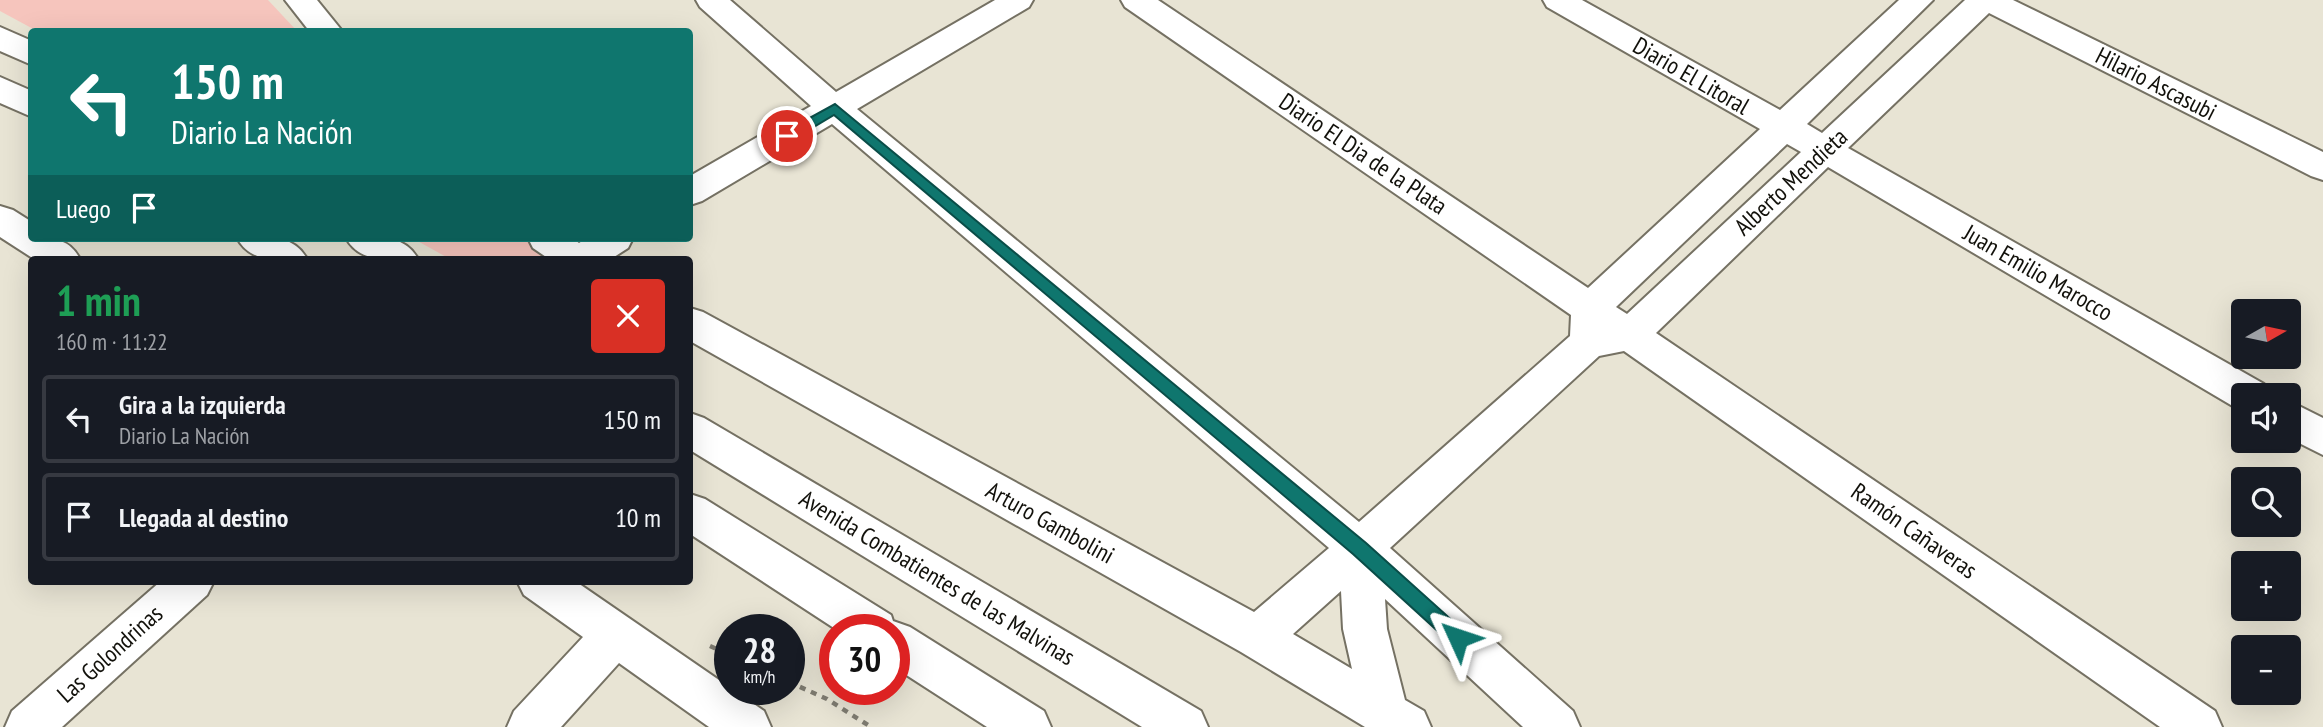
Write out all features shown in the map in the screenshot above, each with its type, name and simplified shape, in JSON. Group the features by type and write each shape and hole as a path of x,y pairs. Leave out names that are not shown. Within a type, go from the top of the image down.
{"street":[{"path":"300,0 324,28"},
{"path":"711,0 835,109 1360,548 1557,727"},
{"path":"693,190 1018,0"},
{"name":"Diario El Dia de la Plata","path":"1136,0 1589,326"},
{"name":"Diario El Litoral","path":"1558,0 1825,150"},
{"name":"Alberto Mendieta","path":"1257,637 1360,548 1589,326 1782,128 1918,0"},
{"name":"Alberto Mendieta","path":"1629,335 1986,0"},
{"name":"Hilario Ascasubi","path":"1986,0 2323,167"},
{"path":"0,38 28,52"},
{"path":"0,88 28,104"},
{"name":"Juan Emilio Marocco","path":"1825,150 2231,385"},
{"path":"0,219 28,237"},
{"path":"36,242 57,256"},
{"path":"261,242 284,256"},
{"path":"371,242 395,256"},
{"path":"552,242 571,256"},
{"path":"588,256 609,242"},
{"name":"Arturo Gambolini","path":"693,325 1257,637 1396,723"},
{"path":"1589,326 1629,335"},
{"name":"Ramón Cañaveras","path":"1629,335 2199,727"},
{"path":"2301,425 2323,438"},
{"name":"Avenida Combatientes de las Malvinas","path":"693,432 1185,727"},
{"path":"693,514 850,614"},
{"path":"1360,548 1365,629 1396,723"},
{"name":"Las Golondrinas","path":"28,727 187,585"},
{"path":"545,585 748,727"},
{"path":"530,727 616,635"},
{"path":"910,652 1028,727"}],"path":[{"path":"805,689 827,699 871,727"}],"shaded area":[{"path":"0,0 268,0 294,28 31,28 0,11"},
{"path":"419,242 546,242 569,256 445,256"}],"route":[{"path":"787,136 835,109 1360,548 1458,638"}]}
